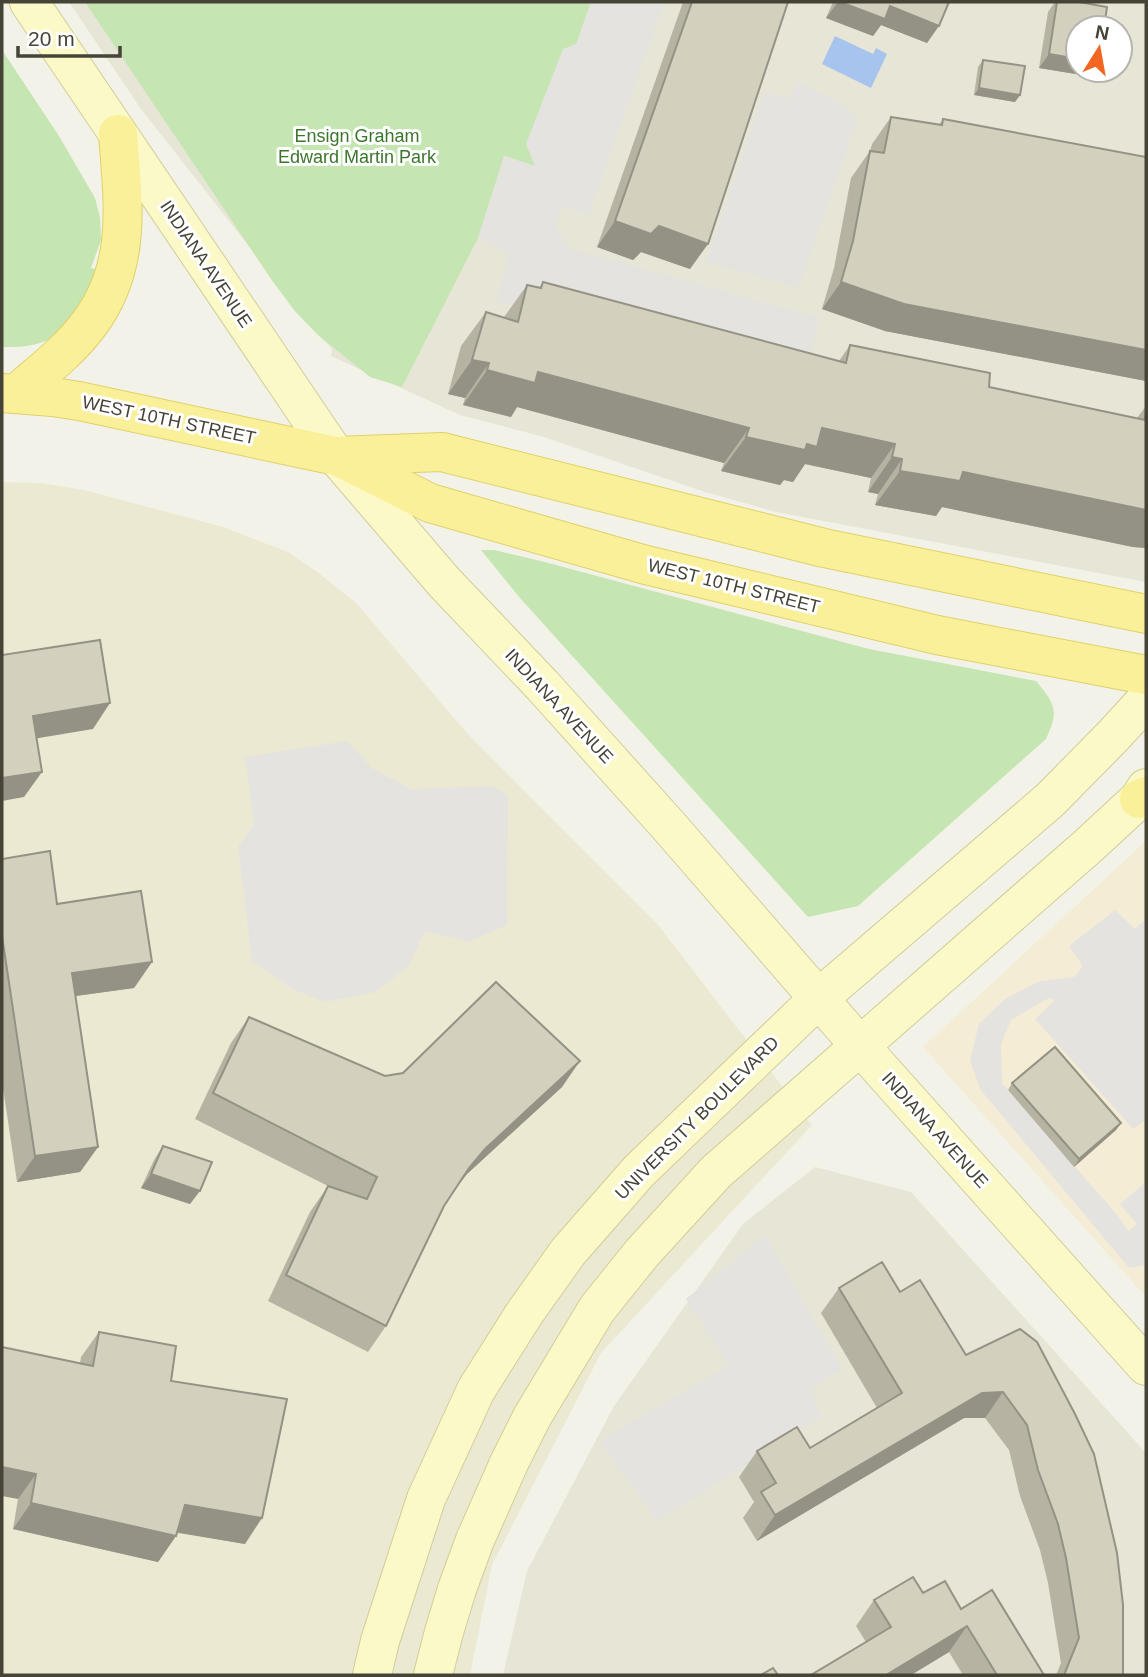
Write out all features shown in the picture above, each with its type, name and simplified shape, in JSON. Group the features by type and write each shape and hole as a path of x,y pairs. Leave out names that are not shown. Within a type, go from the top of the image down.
{"main road":[{"path":"9,394 65,352 96,315 112,284 121,250 124,210 118,134"},
{"name":"WEST 10TH STREET","path":"9,394 79,401 336,456 442,452 824,548 1146,614"},
{"name":"WEST 10TH STREET","path":"336,456 430,503 646,565 936,635 1146,675"}],"street":[{"name":"INDIANA AVENUE","path":"29,2 336,456 444,582 543,686 667,824 860,1046 1146,1366"},
{"name":"UNIVERSITY BOULEVARD","path":"372,1675 380,1641 426,1499 476,1390 524,1314 568,1252 639,1171 819,998 1050,800 1146,700"},
{"path":"433,1675 457,1590 475,1540 509,1463 532,1417 597,1309 716,1172 1144,795"}],"shaded area":[{"path":"69,2 1146,2 1146,582 776,512 702,491 544,437 460,415 331,356 332,349 294,310 262,263 141,109"},
{"path":"591,2 664,2 589,214 562,207 555,227 571,249 820,318 802,381 497,301 509,254 478,238 505,156 535,166 526,144 563,49 576,44"},
{"path":"798,82 833,99 858,117 799,287 706,262 765,91 789,99"},
{"path":"2,482 40,483 84,490 223,527 288,552 320,574 357,604 466,732 659,926 812,1125 601,1353 492,1565 470,1675 2,1675"},
{"path":"347,741 372,768 411,789 492,786 508,795 507,925 469,942 425,931 409,965 376,992 325,1002 292,989 252,961 238,847 254,824 245,757"},
{"path":"1146,841 1146,1297 923,1047"},
{"path":"1115,910 1135,929 1146,919 1146,1120 1133,1129 1035,1019 1055,1000 1049,998 1011,1020 1001,1044 1002,1083 1129,1231 1137,1224 1120,1204 1146,1182 1146,1265 1129,1268 980,1089 970,1060 979,1024 1005,999 1040,981 1074,977 1083,966 1069,946"},
{"path":"815,1167 911,1192 1146,1453 1146,1675 503,1675 527,1571 614,1406 743,1224"},
{"path":"765,1235 842,1368 811,1390 821,1417 657,1521 600,1441 729,1365 686,1299"}],"green space":[{"name":"Ensign Graham Edward Martin Park","path":"85,2 591,2 535,167 504,156 478,238 402,387 370,377 318,335 294,310"},
{"path":"2,50 59,136 95,198 100,217 101,240 91,268 99,270 75,319 51,339 33,345 13,347 2,347"},
{"path":"481,550 494,550 541,561 869,649 1036,681 1051,703 1053,722 1046,739 858,906 808,917 520,598"}],"water":[{"path":"835,36 873,54 876,48 887,54 871,88 822,64"}],"building":[{"path":"692,2 788,2 708,244 659,226 651,234 615,221"},
{"path":"840,2 949,2 939,26 890,6 885,19"},
{"path":"1057,2 1079,2 1107,7 1106,14 1064,14 1064,57 1049,54"},
{"path":"983,60 1025,66 1020,95 979,88"},
{"path":"891,117 942,125 943,119 1146,157 1146,350 904,304 841,282 853,241 870,151 884,153"},
{"path":"543,282 846,363 850,345 990,373 989,387 1145,420 1146,412 1146,510 963,472 960,481 900,471 902,459 892,457 895,444 822,428 817,447 807,444 805,450 746,437 749,428 538,372 535,383 487,370 489,363 472,360 486,312 518,322 527,285 541,288"},
{"path":"100,640 110,703 33,716 42,772 2,778 2,655"},
{"path":"50,851 57,904 141,891 152,962 72,973 98,1147 35,1156 2,936 2,859"},
{"path":"496,982 580,1061 485,1149 469,1168 444,1206 386,1326 286,1275 328,1186 367,1199 377,1177 213,1093 249,1017 385,1076 403,1073"},
{"path":"1055,1047 1121,1123 1079,1159 1012,1083"},
{"path":"163,1146 212,1162 200,1191 151,1174"},
{"path":"882,1262 900,1292 920,1280 966,1355 1020,1329 1037,1342 1094,1454 1117,1553 1123,1605 1123,1675 1064,1675 1079,1638 1066,1558 1058,1524 1038,1470 1027,1425 1003,1392 982,1393 775,1515 761,1492 776,1483 757,1451 797,1427 810,1448 902,1393 839,1288"},
{"path":"99,1332 176,1346 171,1381 287,1399 262,1518 185,1505 176,1536 31,1503 36,1474 2,1467 2,1347 93,1366"},
{"path":"913,1577 923,1593 945,1581 961,1609 992,1590 1044,1675 997,1675 967,1626 886,1675 811,1675 891,1627 874,1600"},
{"path":"773,1668 778,1675 761,1675"}]}
